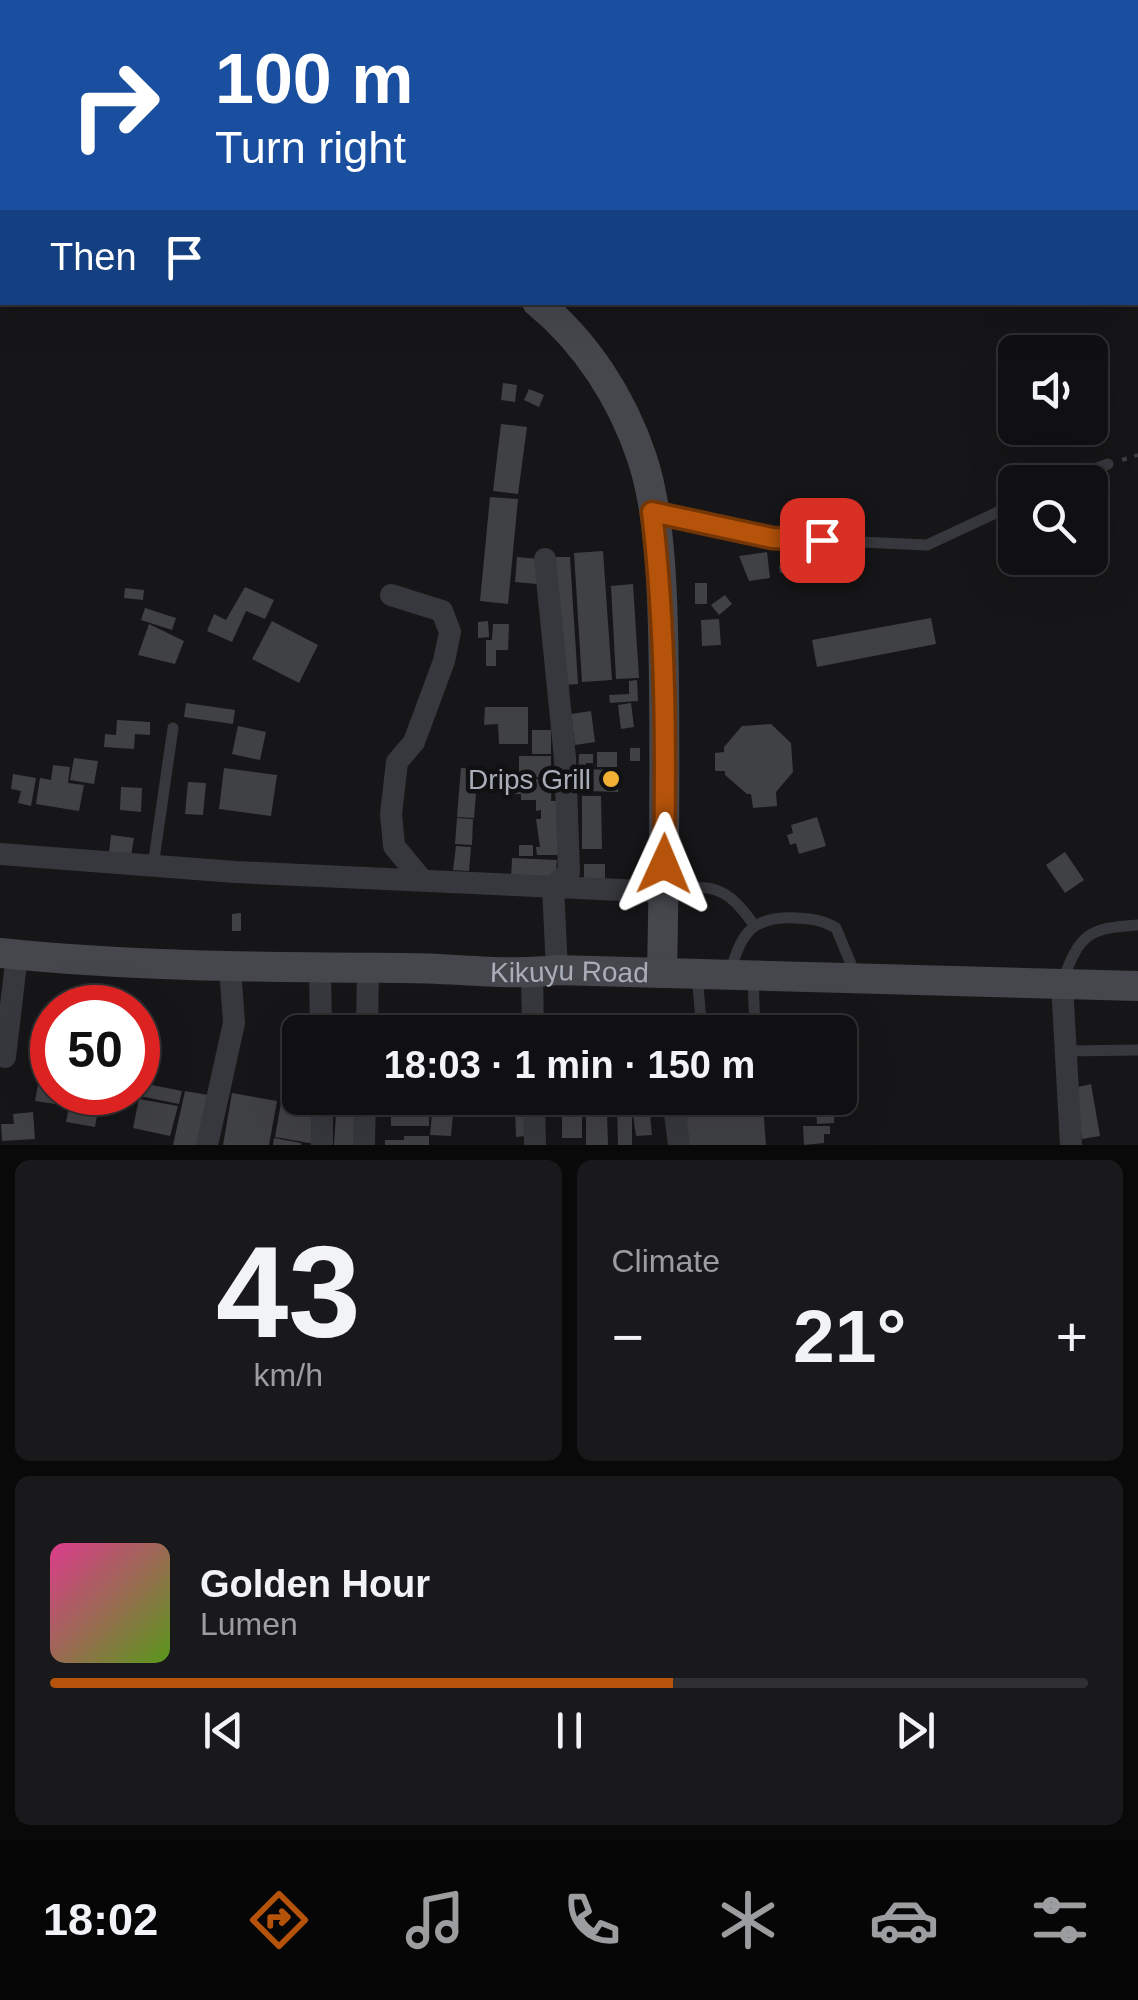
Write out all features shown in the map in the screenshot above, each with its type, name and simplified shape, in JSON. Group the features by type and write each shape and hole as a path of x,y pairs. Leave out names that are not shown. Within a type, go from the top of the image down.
{"main road":[{"path":"542,305 567,326 613,392 643,459 660,580 663,643 662,973"},
{"name":"Kikuyu Road","path":"8,954 230,967 451,968 1138,986"}],"street":[{"path":"536,1015 553,886 569,872 565,758 545,559"},
{"path":"391,595 442,612 450,632 432,700 414,742 398,762 391,814 394,846 422,880"},
{"path":"0,854 153,866 664,892"},
{"path":"6,1057 8,954"},
{"path":"207,1145 234,1022 230,967"},
{"path":"320,968 321,1015"},
{"path":"367,1015 368,968"},
{"path":"1062,984 1071,1145"},
{"path":"322,1115 322,1145"},
{"path":"364,1145 365,1115"},
{"path":"534,1115 535,1145"},
{"path":"675,1115 679,1145"}],"lane":[{"path":"652,512 772,538 927,545 998,512"},
{"path":"153,866 173,728"},
{"path":"664,892 708,888 724,892 736,900 754,925"},
{"path":"752,1015 741,975 743,936 754,925 774,917 827,922 836,928 857,979"},
{"path":"1062,984 1075,948 1083,940 1110,926 1138,925"},
{"path":"698,974 701,1015"},
{"path":"1066,1051 1138,1050"}],"building":[{"path":"503,383 517,385 515,402 501,400"},
{"path":"529,389 544,395 539,407 524,400"},
{"path":"501,424 527,427 518,494 493,491"},
{"path":"490,497 518,499 508,604 480,601"},
{"path":"603,551 612,680 582,682 574,553"},
{"path":"767,552 770,578 749,581 739,556"},
{"path":"517,557 539,559 537,584 515,582"},
{"path":"555,557 570,557 578,684 562,685"},
{"path":"791,565 791,573 780,573 779,566"},
{"path":"695,583 707,583 707,604 695,604"},
{"path":"633,584 639,678 616,679 611,586"},
{"path":"245,587 274,600 265,619 246,611 232,642 207,631 214,614 226,620"},
{"path":"125,588 144,590 143,600 124,598"},
{"path":"725,595 732,604 719,615 711,605"},
{"path":"145,608 176,618 172,630 141,620"},
{"path":"931,618 936,644 817,667 812,640"},
{"path":"719,619 721,645 702,646 701,620"},
{"path":"272,621 318,645 299,683 252,659"},
{"path":"488,621 489,637 478,638 478,622"},
{"path":"149,624 184,641 175,664 138,655"},
{"path":"493,624 509,624 508,650 496,650 496,666 486,666 486,640 492,640"},
{"path":"637,680 638,701 610,703 609,695 629,694 629,681"},
{"path":"186,703 235,710 233,724 184,717"},
{"path":"631,703 634,727 621,729 618,705"},
{"path":"485,707 528,707 528,744 499,744 498,724 484,725"},
{"path":"591,711 595,742 575,745 571,714"},
{"path":"117,720 150,722 150,735 135,734 134,749 104,747 105,734 116,735"},
{"path":"771,724 791,743 793,772 776,792 777,806 753,808 751,794 725,771 715,771 715,753 724,752 742,726"},
{"path":"238,726 266,732 260,760 232,754"},
{"path":"532,730 551,730 551,754 532,754"},
{"path":"630,748 640,748 640,761 630,761"},
{"path":"597,752 617,752 617,767 597,767"},
{"path":"579,754 593,754 593,763 586,763 585,781 578,781"},
{"path":"519,756 551,756 551,778 519,777"},
{"path":"74,758 98,761 94,784 70,780"},
{"path":"53,765 70,767 68,783 84,785 79,811 36,804 40,778 51,780"},
{"path":"224,768 277,775 271,816 219,809"},
{"path":"461,768 478,769 474,818 457,817"},
{"path":"590,769 620,771 618,792 589,791"},
{"path":"13,774 36,778 31,806 18,803 21,791 11,789"},
{"path":"515,779 552,779 551,801 559,801 560,855 537,855 536,847 540,847 536,819 541,819 541,810 536,811 536,800 521,800 521,794 515,794"},
{"path":"188,782 206,783 203,815 185,814"},
{"path":"121,787 142,788 141,812 120,810"},
{"path":"582,796 601,796 602,849 582,849"},
{"path":"817,817 826,846 799,854 796,843 790,845 787,835 793,833 791,825"},
{"path":"457,818 473,819 472,845 455,844"},
{"path":"111,835 134,838 131,856 109,853"},
{"path":"519,845 533,845 533,856 519,856"},
{"path":"456,846 471,847 469,871 453,870"},
{"path":"1065,852 1084,880 1065,893 1046,865"},
{"path":"512,858 557,860 555,883 511,880"},
{"path":"584,864 605,864 605,884 584,884"},
{"path":"241,913 241,931 232,931 232,914"},
{"path":"1091,1084 1100,1136 1082,1139 1074,1088"},
{"path":"160,1087 182,1091 179,1104 160,1100"},
{"path":"185,1091 208,1095 197,1145 173,1145"},
{"path":"232,1093 277,1101 269,1145 223,1145"},
{"path":"160,1103 178,1106 170,1136 133,1128 136,1115 160,1115"},
{"path":"281,1103 282,1115 320,1115 315,1144 275,1137"},
{"path":"13,1114 33,1115 35,1139 2,1141 1,1124 14,1124"},
{"path":"67,1115 97,1115 95,1127 66,1122"},
{"path":"336,1115 362,1115 360,1145 334,1145"},
{"path":"391,1115 429,1115 429,1126 391,1126"},
{"path":"432,1115 453,1115 451,1136 430,1135"},
{"path":"515,1115 525,1115 525,1136 516,1137"},
{"path":"586,1115 607,1115 608,1145 586,1145"},
{"path":"617,1115 632,1115 632,1145 618,1145"},
{"path":"633,1115 650,1115 652,1135 636,1136"},
{"path":"686,1115 764,1115 766,1145 688,1145"},
{"path":"816,1115 834,1115 834,1123 817,1124"},
{"path":"562,1116 582,1116 582,1138 562,1138"},
{"path":"803,1126 830,1126 830,1134 824,1134 824,1143 804,1145"},
{"path":"404,1136 429,1136 429,1145 385,1145 385,1140 404,1140"},
{"path":"274,1138 301,1143 301,1145 273,1145"}],"place":[{"name":"Drips Grill","path":"611,779"}],"route":[{"path":"664,864 663,643 652,512 772,538 822,540"}]}
